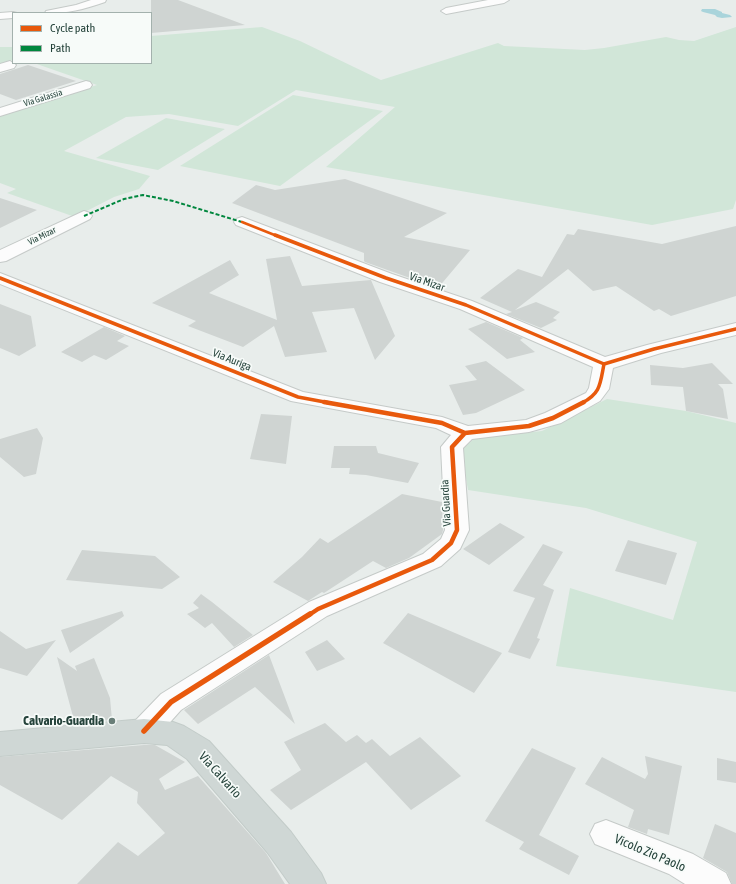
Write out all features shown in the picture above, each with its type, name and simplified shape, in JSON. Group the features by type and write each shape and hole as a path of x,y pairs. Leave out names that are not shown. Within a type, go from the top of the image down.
{"main road":[{"name":"Via Calvario","path":"0,744 144,731 173,734 198,750 279,842 309,884"}],"street":[{"path":"56,12 78,8 101,0"},
{"path":"449,0 461,9"},
{"path":"446,12 504,0"},
{"path":"0,16 12,15"},
{"name":"Via Galassia","path":"0,112 86,85"},
{"name":"Via Mizar","path":"0,257 84,216"},
{"name":"Via Mizar","path":"242,222 386,278 466,305 604,364"},
{"name":"Via Auriga","path":"0,278 298,397 442,423 465,433"},
{"path":"465,433 529,426 553,418 593,397 599,389 604,364 654,349 736,329"},
{"name":"Via Guardia","path":"144,731 171,702 318,610 432,560 451,543 457,530 452,447 465,433"},
{"name":"Vicolo Zio Paolo","path":"606,834 680,864 714,884"}],"green space":[{"path":"262,27 300,41 381,80 498,43 504,46 585,50 666,37 694,41 736,27 736,200 733,209 652,225 326,167 395,107 296,90 238,126 169,114 126,117 64,151 150,176 139,189 114,197 75,217 7,193 16,189 0,183 0,115 97,85 37,64 152,64 152,36"},
{"path":"0,47 12,47 12,60 0,64"},
{"path":"293,95 383,111 280,186 180,166"},
{"path":"166,118 225,129 158,170 96,158"},
{"path":"607,399 686,411 736,423 736,692 556,666 570,588 673,620 697,542 586,508 468,490 461,450 475,438 542,431"}],"water":[{"path":"702,9 715,9 732,17 717,17 701,11"}],"building":[{"path":"151,0 178,0 245,25 152,33"},
{"path":"28,65 76,81 16,100 0,94 0,74"},
{"path":"345,179 447,213 404,237 470,250 438,288 365,262 364,253 232,203 256,185 275,190"},
{"path":"0,198 37,210 0,228"},
{"path":"736,226 736,296 671,316 659,309 654,311 616,286 593,291 568,269 515,310 536,302 560,312 553,318 557,320 541,328 506,314 512,312 480,298 518,269 542,277 567,234 574,235 578,229 662,244"},
{"path":"290,256 302,286 371,280 395,336 375,360 354,308 312,312 327,352 285,357 274,326 243,347 188,326 196,321 152,303 230,260 239,275 209,293 277,320 266,259"},
{"path":"0,304 31,316 36,346 19,356 0,348"},
{"path":"486,322 523,338 520,340 535,352 507,359 468,329"},
{"path":"104,327 125,336 117,341 129,346 106,360 94,355 82,362 61,352"},
{"path":"486,361 525,390 476,413 463,415 449,385 477,380 465,366"},
{"path":"712,363 733,384 718,384 723,389 728,419 686,411 683,387 651,385 650,365 683,368"},
{"path":"261,414 292,416 286,464 250,459"},
{"path":"37,428 43,438 36,474 24,477 0,457 0,439"},
{"path":"334,446 376,446 378,453 419,463 408,483 366,475 349,474 350,468 331,468"},
{"path":"402,494 442,502 442,534 409,558 386,568 373,561 324,593 322,592 308,601 273,582 302,557 320,538 328,543"},
{"path":"500,523 525,537 489,565 463,549"},
{"path":"628,540 677,553 666,585 615,571"},
{"path":"543,544 563,552 543,585 554,590 537,638 540,639 530,659 508,652 535,598 513,591"},
{"path":"82,550 155,556 180,577 162,589 66,580"},
{"path":"201,594 253,635 234,647 212,623 205,628 187,614 199,608 193,603"},
{"path":"122,611 124,616 70,653 61,630"},
{"path":"408,613 502,653 474,693 383,643"},
{"path":"0,631 26,649 56,640 27,676 0,668"},
{"path":"327,640 345,659 317,671 305,652"},
{"path":"269,655 295,724 255,687 198,724 184,710"},
{"path":"57,657 77,671 75,666 94,658 110,698 112,720 75,724"},
{"path":"325,723 346,742 357,735 366,743 372,739 390,756 420,737 461,776 411,810 366,762 291,810 270,790 301,770 284,742"},
{"path":"155,745 185,762 159,779 165,790 198,776 266,853 285,884 77,884 118,842 138,856 165,833 137,803 138,792 111,776 62,820 0,785 0,757"},
{"path":"532,748 576,768 539,835 579,856 569,875 519,849 524,842 485,821"},
{"path":"645,756 682,766 669,835 648,829 647,834 628,827 634,810 585,784 602,757 645,779 648,774"},
{"path":"717,758 736,762 736,783 717,780"},
{"path":"715,824 736,833 736,884 732,884 727,872 703,858"}],"marked path":[{"path":"84,216 124,199 143,195 173,201 242,222"}],"cycle path":[{"path":"242,222 386,278 466,305 604,364"},
{"path":"0,278 298,397 442,423 465,433"},
{"path":"144,731 171,702 318,609 432,560 451,543 457,530 452,447 465,433 529,426 553,418 593,397 599,389 604,364 654,349 736,329"}],"place":[{"name":"Calvario-Guardia","path":"112,721"}]}
